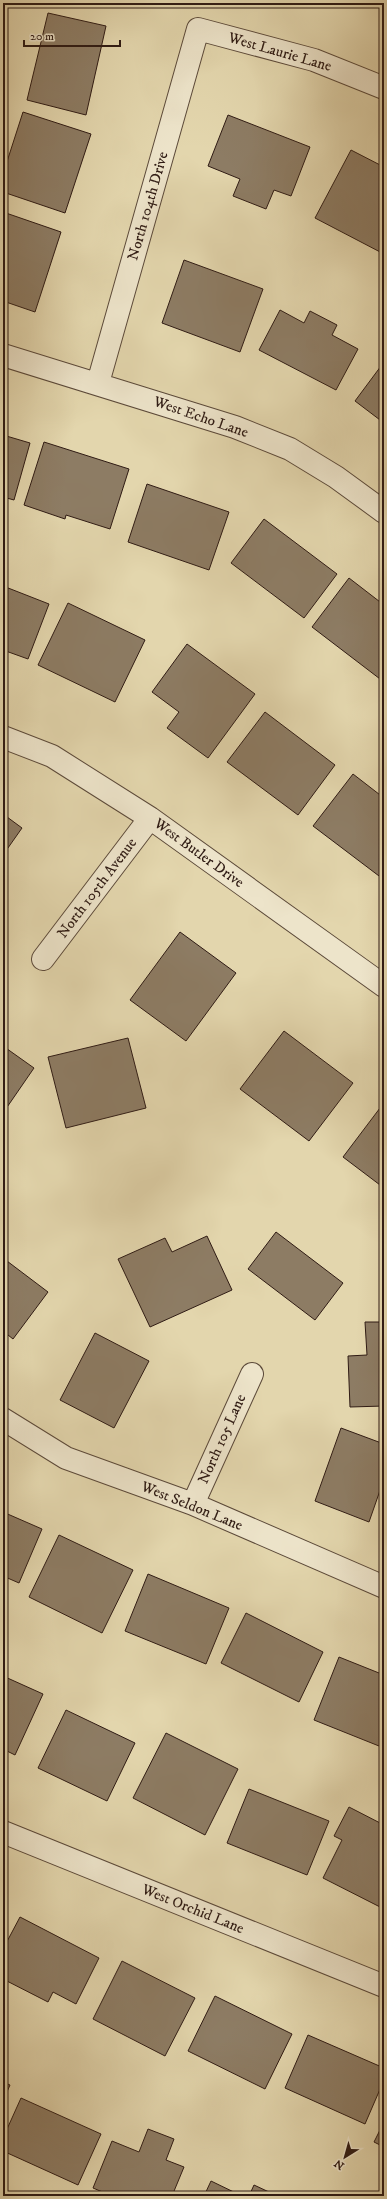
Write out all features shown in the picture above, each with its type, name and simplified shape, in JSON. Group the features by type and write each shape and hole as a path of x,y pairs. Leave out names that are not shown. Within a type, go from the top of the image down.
{"street":[{"name":"West Laurie Lane","path":"198,29 314,60 384,88"},
{"name":"North 104th Drive","path":"98,383 198,29"},
{"name":"West Echo Lane","path":"3,355 98,383 235,427 290,449 336,477 384,512"},
{"name":"West Butler Drive","path":"3,737 52,756 150,818 384,986"},
{"name":"North 105th Avenue","path":"43,959 150,818"},
{"name":"North 105 Lane","path":"193,1504 252,1374"},
{"name":"West Seldon Lane","path":"3,1419 66,1458 193,1504 384,1587"},
{"name":"West Orchid Lane","path":"3,1832 384,1986"}],"building":[{"path":"48,13 106,26 86,115 27,100"},
{"path":"23,112 91,134 65,213 3,192 3,174"},
{"path":"228,115 310,147 291,196 274,190 266,209 233,196 240,179 208,166"},
{"path":"351,150 384,167 384,254 315,218"},
{"path":"3,212 61,232 35,312 3,301"},
{"path":"184,260 263,289 240,352 162,323"},
{"path":"280,310 304,323 310,311 337,325 332,335 358,349 336,390 259,350"},
{"path":"384,362 384,423 355,401"},
{"path":"3,435 30,443 14,500 3,497"},
{"path":"44,442 129,469 110,529 66,515 65,519 24,505"},
{"path":"147,484 229,512 209,570 128,542"},
{"path":"264,519 337,574 304,618 231,563"},
{"path":"349,578 384,605 384,682 312,627"},
{"path":"3,586 49,604 28,659 3,650"},
{"path":"68,603 145,640 115,702 38,665"},
{"path":"187,644 255,694 208,758 167,728 179,712 152,692"},
{"path":"265,712 335,765 298,815 227,762"},
{"path":"353,774 384,798 383,879 313,826"},
{"path":"3,814 22,828 3,855"},
{"path":"180,932 236,973 186,1041 130,1000"},
{"path":"284,1031 353,1083 309,1141 240,1089"},
{"path":"128,1038 146,1108 66,1128 48,1057"},
{"path":"3,1046 34,1068 3,1113"},
{"path":"380,1108 384,1111 384,1188 343,1157"},
{"path":"276,1232 343,1283 315,1320 248,1269"},
{"path":"207,1236 232,1290 150,1327 118,1259 165,1238 172,1252"},
{"path":"3,1258 48,1292 13,1339 3,1331"},
{"path":"365,1322 384,1322 384,1406 350,1407 348,1356 367,1355"},
{"path":"95,1333 149,1361 114,1428 60,1400"},
{"path":"341,1428 384,1444 384,1479 369,1522 315,1501"},
{"path":"3,1512 42,1529 19,1583 3,1576"},
{"path":"59,1535 133,1570 102,1633 29,1597"},
{"path":"148,1574 229,1608 206,1664 125,1631"},
{"path":"246,1613 323,1652 299,1702 221,1663"},
{"path":"339,1657 384,1675 384,1748 314,1720"},
{"path":"3,1676 43,1694 15,1755 3,1749"},
{"path":"66,1710 135,1743 107,1801 38,1768"},
{"path":"166,1733 238,1769 205,1835 133,1798"},
{"path":"249,1789 329,1821 307,1875 227,1843"},
{"path":"349,1807 384,1825 384,1909 323,1878 342,1840 334,1836"},
{"path":"20,1917 99,1958 76,2004 53,1992 48,2002 3,1979 3,1949"},
{"path":"122,1961 195,1998 165,2056 93,2019"},
{"path":"215,1996 292,2034 265,2089 188,2051"},
{"path":"308,2035 384,2068 384,2080 365,2124 285,2088"},
{"path":"3,2082 10,2085 3,2101"},
{"path":"21,2098 101,2134 78,2185 3,2151 3,2138"},
{"path":"384,2122 384,2147 374,2142"},
{"path":"148,2129 174,2139 166,2160 184,2167 172,2196 112,2196 93,2188 112,2141 139,2152"},
{"path":"211,2181 242,2196 204,2196"},
{"path":"254,2185 269,2192 266,2196 249,2196"}]}
